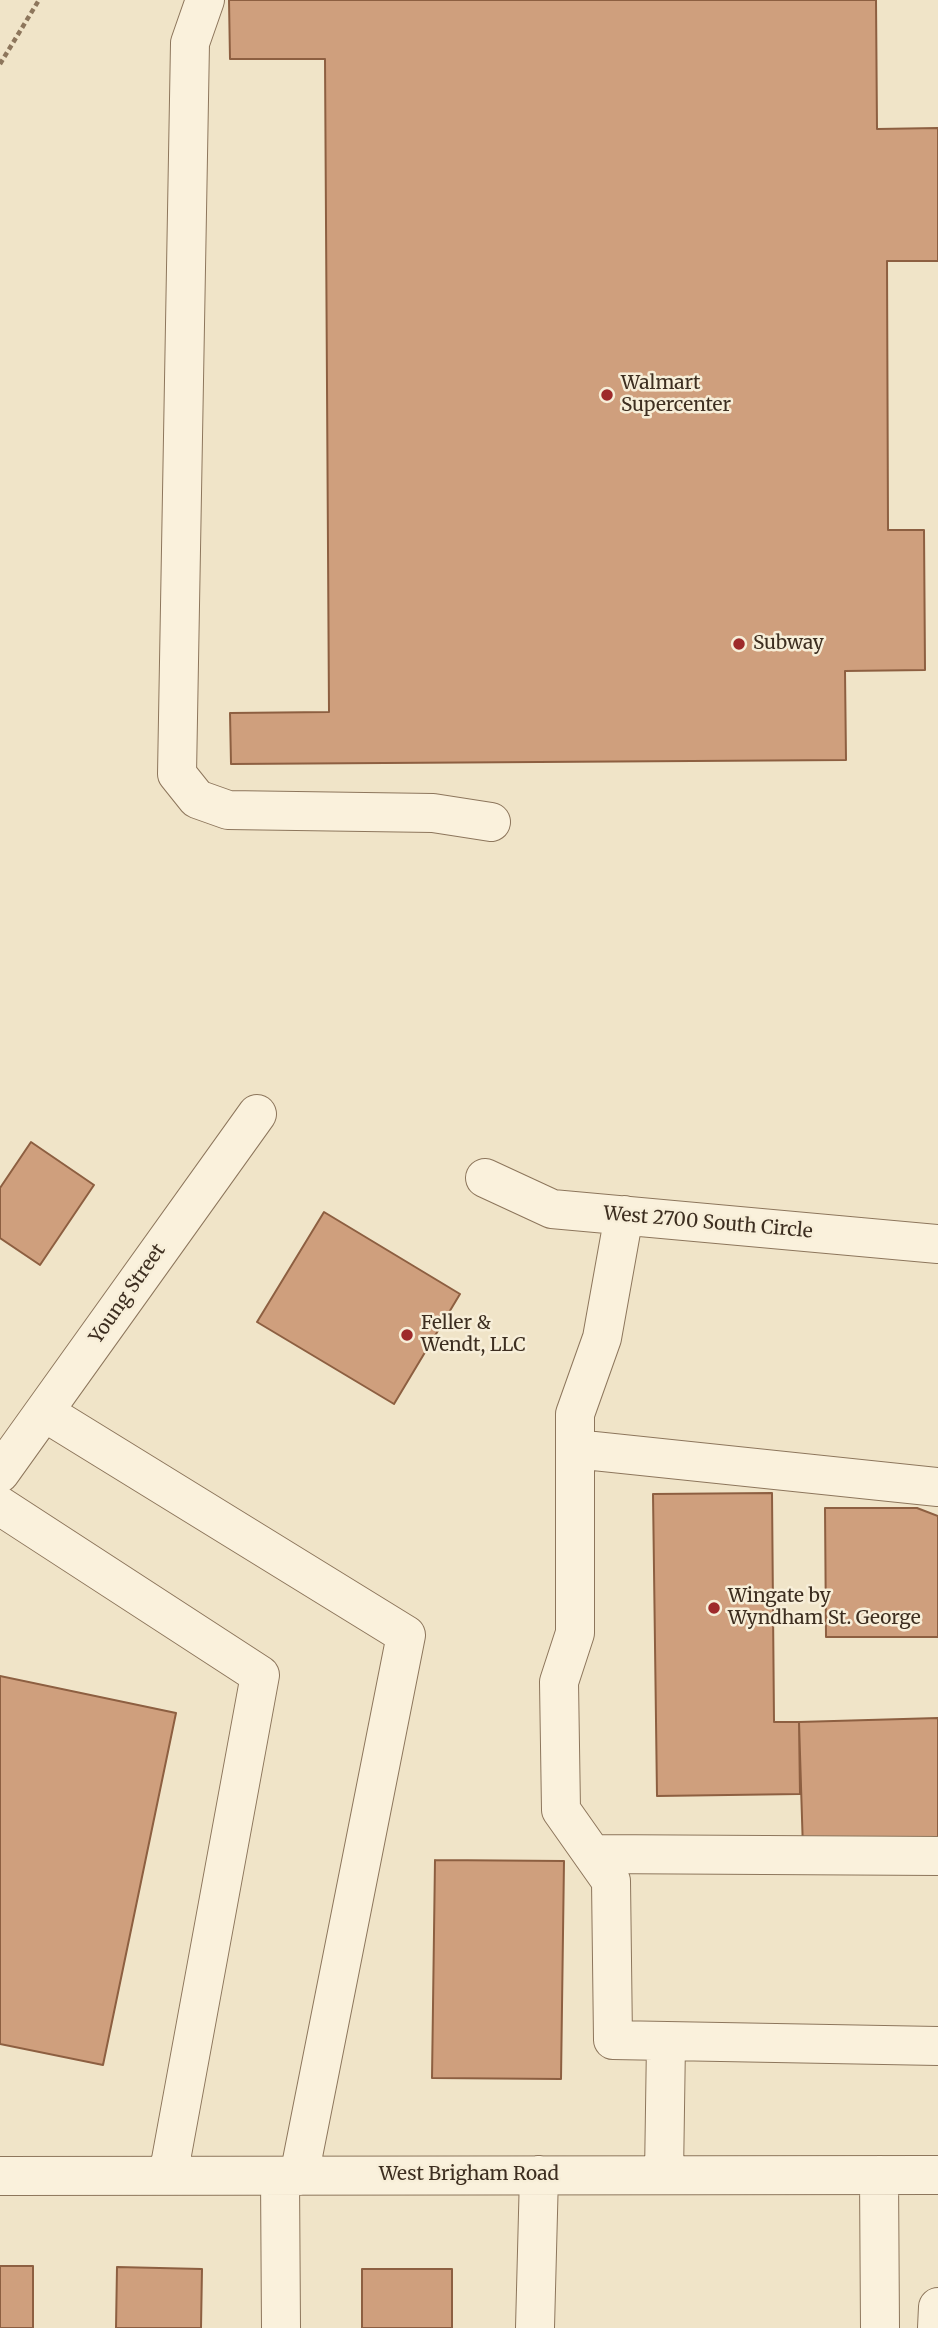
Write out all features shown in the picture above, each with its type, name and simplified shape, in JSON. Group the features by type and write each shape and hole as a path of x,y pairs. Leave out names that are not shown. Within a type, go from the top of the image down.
{"street":[{"path":"205,0 190,43 177,774 197,799 228,810 433,813 491,822"},
{"name":"Young Street","path":"0,1473 257,1114"},
{"name":"West 2700 South Circle","path":"485,1178 552,1209 938,1244"},
{"path":"624,1216 602,1338 575,1414 575,1633 559,1682 561,1810 611,1881 613,2040 938,2046"},
{"path":"44,1412 406,1635 289,2176 281,2328"},
{"path":"575,1448 938,1487"},
{"path":"0,1506 260,1675 168,2176"},
{"path":"592,1854 938,1856"},
{"path":"664,2175 666,2042"},
{"path":"535,2328 539,2175"},
{"path":"879,2175 880,2328"},
{"name":"West Brigham Road","path":"0,2176 938,2175"},
{"path":"537,2279 557,2297 559,2328"},
{"path":"937,2328 938,2307"}],"path":[{"path":"0,64 39,0"}],"building":[{"name":"Walmart Supercenter","path":"229,0 876,0 877,129 938,128 938,261 887,261 888,530 924,530 925,670 845,671 846,760 231,764 230,713 329,712 325,59 230,59"},
{"path":"31,1142 94,1185 40,1265 0,1238 0,1188"},
{"path":"324,1212 460,1294 394,1404 257,1322"},
{"name":"Wingate by Wyndham St. George","path":"772,1493 774,1722 799,1722 800,1794 657,1796 653,1494"},
{"path":"825,1508 917,1508 938,1516 938,1637 826,1637"},
{"path":"0,1676 176,1713 103,2065 0,2044"},
{"path":"938,1718 938,1847 803,1850 799,1722"},
{"path":"435,1860 564,1861 561,2079 432,2078"},
{"path":"0,2266 33,2266 33,2328 0,2328"},
{"path":"117,2267 202,2269 201,2328 116,2328"},
{"path":"362,2269 452,2269 452,2328 362,2328"}],"place":[{"name":"Walmart Supercenter","path":"607,395"},
{"name":"Subway","path":"739,644"},
{"name":"Feller & Wendt, LLC","path":"407,1335"},
{"name":"Wingate by Wyndham St. George","path":"714,1608"}]}
